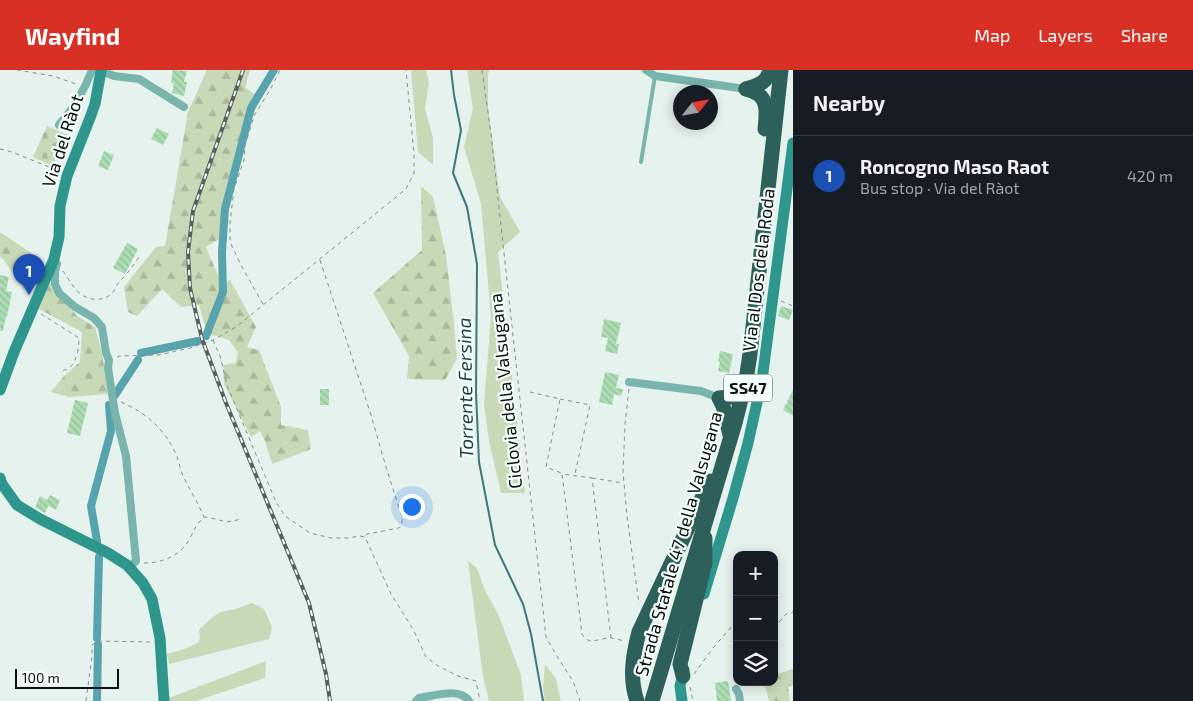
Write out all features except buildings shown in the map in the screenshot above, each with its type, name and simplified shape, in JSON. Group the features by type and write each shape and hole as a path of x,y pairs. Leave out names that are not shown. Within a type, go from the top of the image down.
{"highway":[{"path":"746,89 766,80 770,70"},
{"name":"Strada Statale 47 della Valsugana","path":"657,698 746,380 781,70"},
{"name":"Strada Statale 47 della Valsugana","path":"657,698 706,538 755,362 787,70"},
{"path":"746,89 758,94 766,108 764,151 769,186"},
{"path":"638,701 633,684 632,666 639,632 730,438 723,406 719,398 731,397 746,380"},
{"path":"687,675 680,664 705,563 706,538"}],"street":[{"path":"59,125 68,115 84,86 98,70 114,76 139,79 184,107"},
{"name":"Via del Ràot","path":"0,390 32,308 54,259 59,236 60,206 67,176 95,104 98,70"},
{"path":"646,70 655,76 746,89"},
{"name":"Via al Dos dela Roda","path":"682,701 680,686 687,675 745,453 762,380 793,143"},
{"path":"57,263 55,284 59,294 75,308 94,318 102,327 109,360 108,368 115,413 126,456 132,565 152,599 156,614 161,642 164,701"},
{"path":"629,382 701,391 719,398"},
{"path":"0,478 16,505 108,553 127,565 132,565"},
{"path":"736,689 740,701"},
{"path":"416,701 419,698 455,693 466,696 469,701"}],"lane":[{"path":"641,162 655,76"}],"path":[{"path":"17,70 53,76 84,86"},
{"path":"263,305 230,242 230,223 234,189 244,160 245,145 255,114 280,70"},
{"path":"109,360 119,356 158,355 190,348 214,340 236,327 406,189 414,173 414,154 406,70"},
{"name":"Ciclovia della Valsugana","path":"482,70 492,134 546,637 573,681 580,701"},
{"path":"0,149 54,169 62,167"},
{"path":"57,263 74,288 83,296 102,300 112,293 139,256"},
{"path":"214,340 228,388 276,502 285,516 310,533 330,538 365,537 368,534 399,528 402,524 402,517 320,259"},
{"path":"773,298 793,306"},
{"path":"32,308 79,338 79,347 74,361 69,368 61,372"},
{"path":"629,382 623,472 639,606 643,597"},
{"path":"530,392 590,405 575,475"},
{"path":"560,399 546,467 562,474 624,483"},
{"path":"113,401 122,402 143,413 156,424 176,454 182,473 204,517"},
{"path":"700,475 712,449 714,413"},
{"path":"562,474 582,634 589,641 611,638 625,641 625,638"},
{"path":"592,478 611,638"},
{"path":"132,565 164,560 181,552 198,522 204,517 228,522 242,519"},
{"path":"365,537 391,594 413,629 426,657 438,666 458,676 476,681 480,701"},
{"path":"778,623 786,614 793,612"},
{"path":"693,701 687,675 714,648 733,625"},
{"path":"86,701 92,645 97,641 161,642"}],"green space":[{"path":"207,70 250,70 245,87 259,98 224,203 221,238 206,247 222,285 230,280 256,327 247,347 259,350 281,407 281,425 308,430 311,449 272,464 260,431 251,437 224,384 223,365 236,363 238,352 229,340 207,333 199,305 181,307 162,289 137,316 128,312 124,287 156,247 165,246 188,112"},
{"path":"411,70 426,70 429,83 425,109 433,138 433,165 418,152"},
{"path":"467,70 489,70 488,107 500,197 520,232 498,252 525,493 501,493 489,441 484,404 491,316 481,204 464,147 473,108"},
{"path":"47,126 67,135 52,166 33,157"},
{"path":"421,186 433,197 446,255 457,359 445,380 407,379 409,356 373,293 422,250"},
{"path":"0,232 31,253 31,284 24,289 0,257"},
{"path":"49,282 77,316 95,327 102,353 108,394 69,397 51,392 63,377 80,362 82,332 39,309"},
{"path":"468,561 477,568 484,588 499,616 521,675 524,701 489,701 483,677"},
{"path":"252,603 264,609 272,627 269,639 169,664 167,654 198,643 200,638 199,630 209,620 220,612"},
{"path":"266,661 265,678 196,701 169,701 169,698"},
{"path":"545,664 556,679 561,701 545,701 543,687"},
{"path":"793,669 793,685 788,687 790,701 769,701 765,686 778,686 778,674"}],"waterway":[{"path":"206,336 223,292 222,252 225,209 251,108 274,70"},
{"name":"Torrente Fersina","path":"451,70 461,130 453,173 467,207 477,264 476,393 479,462 495,545 523,604 531,634 543,701"},
{"path":"141,353 198,341"},
{"path":"115,395 138,360"},
{"path":"97,541 91,506 111,431 109,405"},
{"path":"97,638 99,557"},
{"path":"97,701 98,645"}],"railway":[{"path":"243,70 193,211 188,252 190,288 202,339 226,403 309,603 326,674 330,701"}],"place":[{"name":"Roncogno Maso Raot","path":"29,295"}]}
